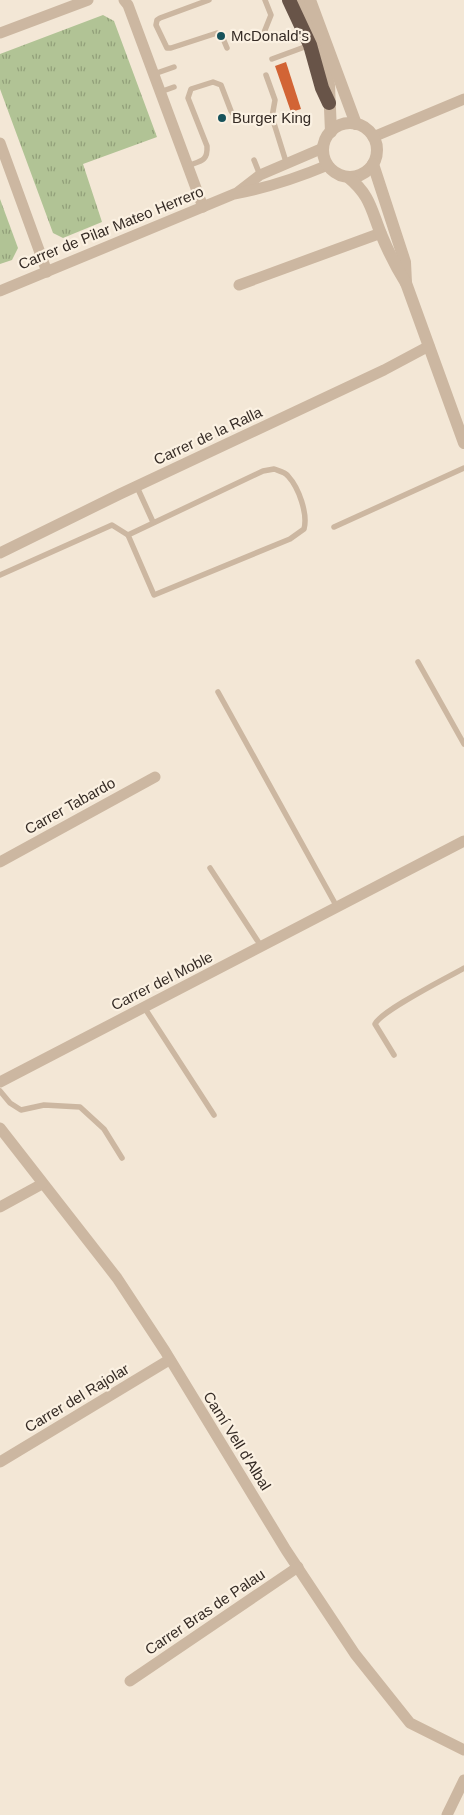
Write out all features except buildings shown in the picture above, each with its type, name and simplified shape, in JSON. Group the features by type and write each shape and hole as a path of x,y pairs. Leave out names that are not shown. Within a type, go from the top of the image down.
{"highway":[{"path":"289,0 310,45 322,88 329,103"}],"street":[{"path":"0,33 88,0"},
{"path":"124,0 154,74 186,166 203,207"},
{"path":"299,0 320,50 330,85 331,132"},
{"path":"310,0 356,124"},
{"path":"373,137 464,99"},
{"path":"348,177 363,174 373,164 377,152 373,137 366,129 356,124 340,126 331,132 323,148 324,156 334,172 348,177 367,196 395,265 406,283 464,443"},
{"path":"0,143 47,272"},
{"name":"Carrer de Pilar Mateo Herrero","path":"234,194 260,175 323,148"},
{"path":"373,164 405,262 406,283"},
{"name":"Carrer de Pilar Mateo Herrero","path":"0,290 234,194 266,188 293,180 328,165"},
{"path":"239,285 381,233"},
{"name":"Carrer de la Ralla","path":"0,553 384,370 429,346"},
{"name":"Carrer Tabardo","path":"0,862 155,777"},
{"name":"Carrer del Moble","path":"0,1082 464,841"},
{"name":"Camí Vell d'Albal","path":"0,1128 117,1278 165,1351 298,1567 355,1654 410,1723 464,1750"},
{"path":"0,1207 42,1184"},
{"name":"Carrer del Rajolar","path":"0,1462 169,1360"},
{"name":"Carrer Bras de Palau","path":"130,1681 298,1567"},
{"path":"447,1815 464,1780"}],"lane":[{"path":"209,0 160,18 157,20 156,25 168,48 217,32 222,36 227,48"},
{"path":"262,35 271,15 266,0"},
{"path":"272,59 310,45"},
{"path":"154,74 174,67"},
{"path":"266,75 275,100 272,117 287,165"},
{"path":"186,166 204,160 207,154 207,146 188,98 191,89 213,82 221,85 231,111 239,122"},
{"path":"160,92 174,87"},
{"path":"254,160 260,175"},
{"path":"334,527 464,468"},
{"path":"0,576 112,525 128,534 154,595 290,539 304,529 306,521 305,511 288,475 274,469 264,471 128,534"},
{"path":"137,487 152,522"},
{"path":"418,662 464,744"},
{"path":"218,692 337,907"},
{"path":"210,868 261,946"},
{"path":"394,1055 375,1024 377,1020 389,1011 464,968"},
{"path":"144,1007 214,1115"},
{"path":"0,1091 10,1104 20,1110 44,1105 80,1107 104,1128 122,1158"}],"green space":[{"path":"103,15 114,21 157,137 83,164 102,222 63,238 53,233 0,89 0,54"},
{"path":"0,199 18,248 12,260 0,264"}],"place":[{"name":"McDonald's","path":"221,36"},
{"name":"Burger King","path":"222,118"}]}
